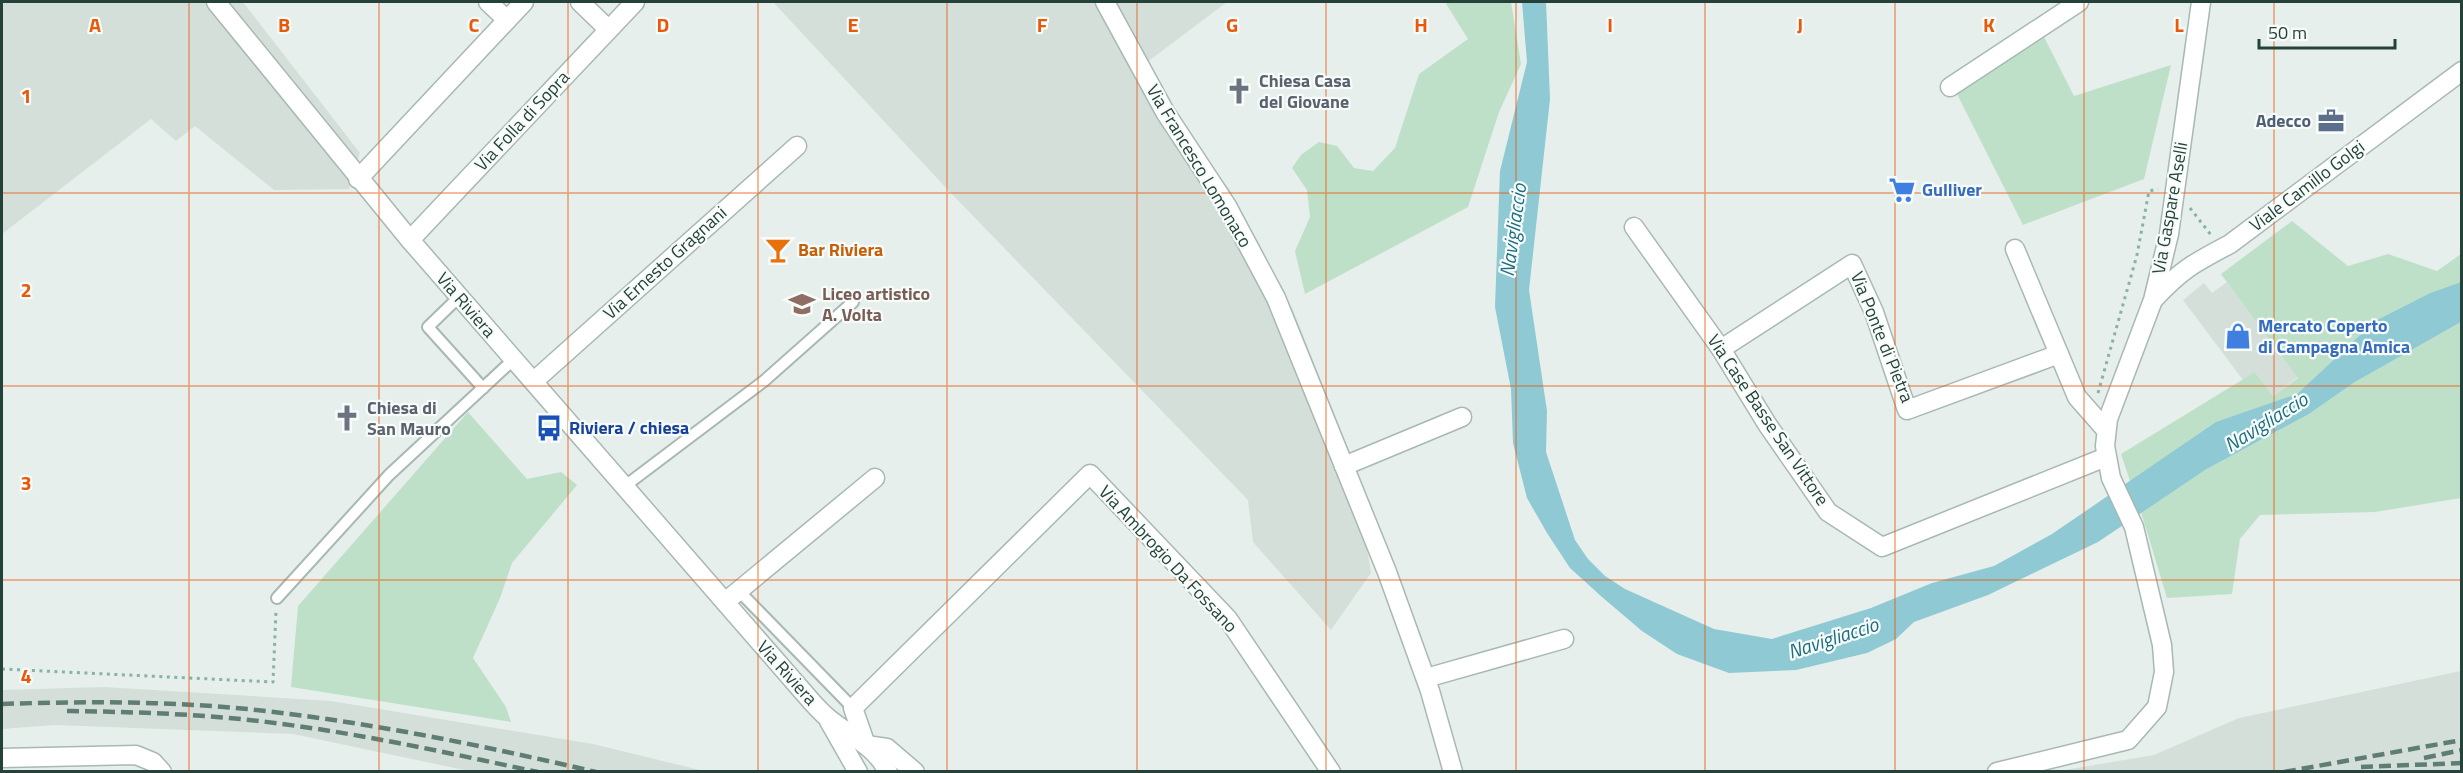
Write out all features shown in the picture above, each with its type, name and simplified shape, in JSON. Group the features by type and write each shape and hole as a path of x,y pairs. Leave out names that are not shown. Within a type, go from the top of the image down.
{"street":[{"name":"Via Riviera","path":"216,2 358,179 459,297 625,486 731,596 826,717 856,768"},
{"path":"488,2 507,20"},
{"path":"358,179 524,2"},
{"path":"580,2 609,29"},
{"name":"Via Folla di Sopra","path":"410,240 635,2"},
{"name":"Via Francesco Lomonaco","path":"1105,2 1164,112 1227,206 1276,298 1387,572 1426,678 1453,771"},
{"path":"1950,87 2079,2"},
{"name":"Via Gaspare Aselli","path":"1997,771 2128,740 2157,707 2164,672 2162,645 2134,527 2111,478 2106,457 2106,430 2153,300 2169,234 2201,2"},
{"name":"Viale Camillo Golgi","path":"2153,300 2177,275 2198,259 2230,244 2462,70"},
{"name":"Via Ernesto Gragnani","path":"534,381 797,146"},
{"name":"Via Case Basse San Vittore","path":"1634,228 1721,349 1767,424 1828,512 1882,546 2106,457"},
{"path":"2015,249 2077,397 2106,430"},
{"name":"Via Ponte di Pietra","path":"1721,349 1852,264 1874,312 1907,410 2060,354"},
{"path":"1344,466 1461,417"},
{"name":"Via Ambrogio Da Fossano","path":"853,708 1090,474 1228,619 1331,771"},
{"path":"731,596 875,478"},
{"path":"1426,678 1564,639"},
{"name":"Via Riviera","path":"853,708 866,745"},
{"name":"Via Riviera","path":"826,717 866,745 885,764 888,771"},
{"name":"Via Riviera","path":"856,768 856,753 866,745 887,748 915,771"},
{"path":"2,758 136,755 153,762 162,771"}],"lane":[{"path":"459,297 428,327 483,388"},
{"path":"625,486 764,381 853,302"},
{"path":"277,598 389,475 514,359"},
{"path":"731,596 853,708"}],"path":[{"path":"2098,396 2097,390 2137,255 2149,191 2160,188"},
{"path":"2187,203 2211,235"},
{"path":"2,669 273,682 277,598"}],"shaded area":[{"path":"2,2 243,2 360,153 349,189 274,190 195,126 176,141 151,119 2,234"},
{"path":"773,2 1227,2 1142,66 1176,118 1229,189 1293,310 1352,458 1371,573 1331,630 1253,542 1248,500 949,191"},
{"name":"Mercato Coperto di Campagna Amica","path":"2227,282 2298,377 2273,396 2255,372 2243,380 2183,300 2204,283 2212,293"},
{"path":"2461,671 2461,771 2059,771 2154,755 2239,718"},
{"path":"104,687 331,701 593,744 704,771 469,771 293,734 55,725 2,729 2,690"}],"green space":[{"path":"1445,2 1511,2 1521,64 1499,112 1468,207 1305,294 1295,251 1310,217 1307,190 1292,168 1301,155 1319,142 1337,146 1354,168 1373,171 1395,148 1419,74 1468,39"},
{"path":"2041,31 2074,96 2171,65 2144,179 2023,225 1957,94"},
{"path":"2292,221 2348,266 2388,254 2437,271 2461,254 2461,282 2430,293 2375,321 2297,394 2270,404 2161,460 2130,481 2121,454 2255,372 2273,396 2298,378 2221,274"},
{"path":"2461,322 2461,498 2375,512 2260,515 2240,539 2232,594 2167,598 2141,512 2205,470 2309,414 2355,382"},
{"path":"468,412 527,479 561,472 577,485 512,563 500,598 473,658 506,707 511,722 291,687 298,606"}],"water":[{"name":"Navigliaccio","path":"1522,2 1546,2 1550,99 1529,290 1547,411 1546,452 1575,540 1588,559 1605,576 1625,589 1714,629 1772,639 1871,608 1932,583 1994,566 2052,534 2216,422 2297,394 2375,321 2430,293 2461,282 2461,322 2355,382 2309,414 2205,470 2098,542 1988,595 1914,622 1896,639 1867,653 1796,670 1729,673 1677,654 1642,631 1602,597 1570,568 1527,498 1513,443 1511,389 1495,307 1500,171 1527,62"}],"railway":[{"path":"2,704 138,703 240,708 355,723 596,772"},
{"path":"67,711 175,714 314,728 538,772"},
{"path":"2284,772 2462,740"},
{"path":"2424,758 2462,750"},
{"path":"2361,767 2462,763"}],"place":[{"name":"Chiesa Casa del Giovane","path":"1239,91"},
{"name":"Adecco","path":"2331,121"},
{"name":"Gulliver","path":"1902,190"},
{"name":"Bar Riviera","path":"778,250"},
{"name":"Liceo artistico A. Volta","path":"802,304"},
{"name":"Mercato Coperto di Campagna Amica","path":"2238,336"},
{"name":"Chiesa di San Mauro","path":"347,418"},
{"name":"Riviera / chiesa","path":"549,428"}]}
